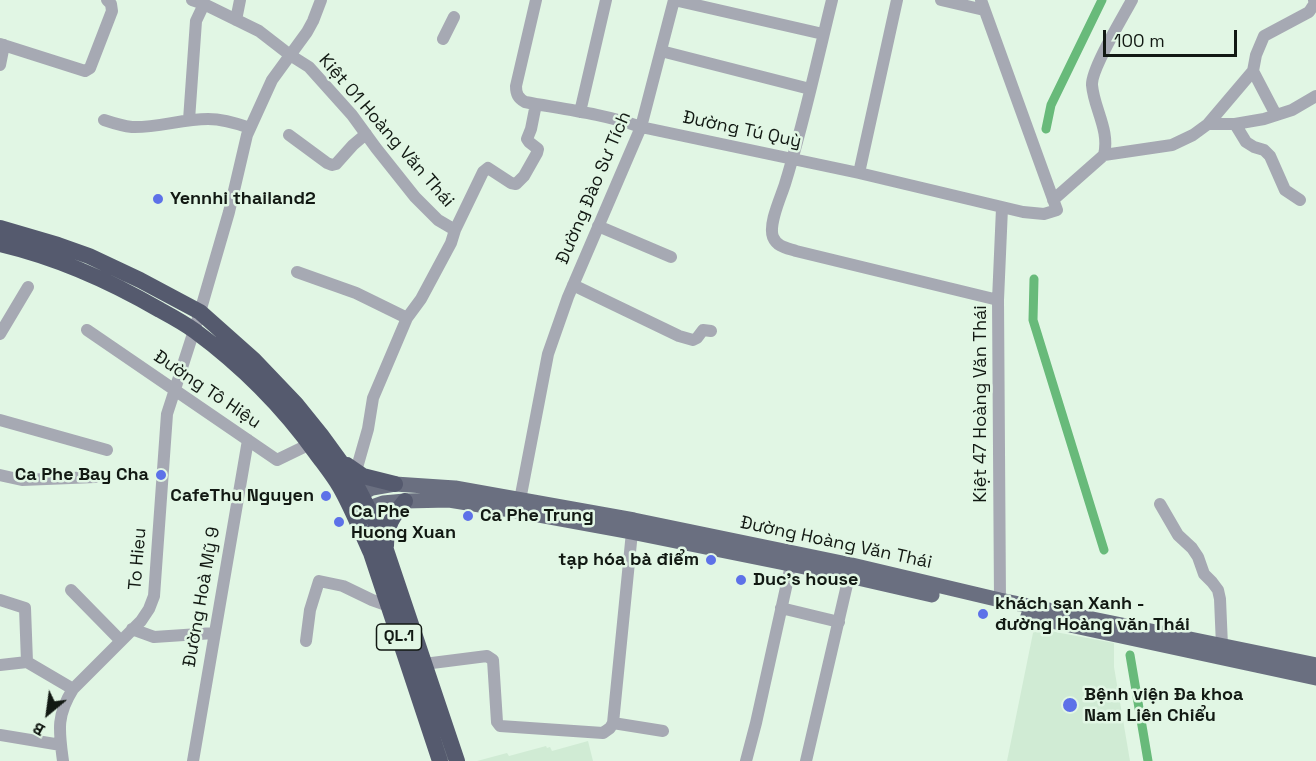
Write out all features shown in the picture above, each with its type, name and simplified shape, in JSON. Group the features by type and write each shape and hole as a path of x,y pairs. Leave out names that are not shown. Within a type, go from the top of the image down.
{"highway":[{"name":"QL.1","path":"0,228 68,257 140,280 200,312 254,360 296,404 353,479 357,504 371,553 440,761"},
{"name":"QL.1","path":"0,244 68,257 194,330 243,371 286,414 340,486 375,522 457,761"},
{"path":"338,458 363,476 395,484"},
{"path":"386,549 386,534 392,517 405,501"}],"main road":[{"name":"Đường Hoàng Văn Thái","path":"357,504 372,488 395,484 455,488 645,522 852,565 1000,600 1078,622 1222,646 1316,665"},
{"name":"Đường Hoàng Văn Thái","path":"357,504 449,500 633,532 1078,622 1316,678"}],"street":[{"path":"0,65 2,44 85,72 88,71 112,11 111,4 107,0"},
{"path":"236,20 240,0"},
{"name":"To Hieu","path":"63,761 60,720 65,702 73,689 141,621 154,596 167,414 229,212 247,135 272,80 310,26 321,0"},
{"name":"Đường Tú Quỳ","path":"536,0 516,86 519,99 525,102 628,122 642,127 858,173 1002,208 1044,214 1055,205"},
{"path":"580,112 606,0"},
{"path":"674,0 823,34"},
{"name":"Đường Đào Sư Tích","path":"520,500 548,354 573,285 642,127 674,0"},
{"path":"832,0 793,159 772,223 773,237 782,247 998,300"},
{"path":"858,173 897,0"},
{"path":"941,0 982,5 1055,205 1104,155 1106,145 1092,88 1092,78 1132,0"},
{"path":"1104,155 1172,145 1208,124 1253,71 1264,36 1309,12 1315,3 1314,0"},
{"path":"189,120 198,2"},
{"name":"Kiệt 01 Hoàng Văn Thái","path":"198,2 259,31 290,56 309,67 351,114 415,197 438,220 455,230"},
{"path":"443,39 454,17"},
{"path":"661,51 810,89"},
{"path":"1253,71 1276,115"},
{"path":"1208,124 1235,124 1264,119 1292,110 1316,96"},
{"name":"Kiệt 01 Hoàng Văn Thái","path":"356,471 368,429 373,398 406,318 421,299 451,243 483,172 488,168 516,184 521,181 538,151 527,139 536,104"},
{"path":"104,120 134,127 189,120 219,120 250,128"},
{"path":"1235,124 1246,141 1264,150 1270,156 1285,190 1300,200"},
{"path":"289,135 332,165 336,164 366,134"},
{"name":"Kiệt 47 Hoàng Văn Thái","path":"1000,600 998,300 1002,208"},
{"path":"598,226 671,257"},
{"path":"297,272 356,293 406,318"},
{"name":"Đường Đào Sư Tích","path":"573,285 617,308 690,340 697,338 703,330 711,331"},
{"path":"0,334 28,287"},
{"name":"Đường Tô Hiệu","path":"87,330 277,460 310,444"},
{"path":"0,420 107,450"},
{"name":"Đường Hoà Mỹ 9","path":"193,761 248,440"},
{"path":"0,475 22,480 95,477"},
{"path":"1160,504 1178,535 1198,557 1204,574 1218,590 1222,646"},
{"path":"424,664 488,656 493,660 497,722 500,726 603,733 613,723 633,532"},
{"path":"746,761 791,565"},
{"path":"806,761 849,576"},
{"path":"306,641 310,610 319,581 343,586 389,606"},
{"path":"71,590 121,641"},
{"path":"0,600 25,608 27,662"},
{"path":"781,608 838,622"},
{"path":"132,629 154,638 214,633"},
{"path":"0,665 27,662 73,689"},
{"path":"613,723 663,731"},
{"path":"0,735 61,745"}],"shaded area":[{"name":"Bệnh viện Đa khoa Nam Liên Chiểu","path":"1034,628 1114,643 1114,667 1130,761 1007,761"},
{"path":"588,741 593,761 477,761 507,753 509,756 546,746 552,751"}],"waterway":[{"path":"1046,129 1051,105 1102,0"},
{"path":"1034,279 1033,320 1104,550"},
{"path":"1130,655 1148,761"}],"place":[{"name":"Yennhi thailand2","path":"158,199"},
{"name":"Ca Phe Bay Cha","path":"161,475"},
{"name":"CafeThu Nguyen","path":"326,496"},
{"name":"Ca Phe Trung","path":"468,516"},
{"name":"Ca Phe Huong Xuan","path":"339,522"},
{"name":"tạp hóa bà điểm","path":"711,560"},
{"name":"Duc's house","path":"741,580"},
{"name":"khách sạn Xanh - đường Hoàng văn Thái","path":"983,614"},
{"name":"Bệnh viện Đa khoa Nam Liên Chiểu","path":"1070,705"}]}
